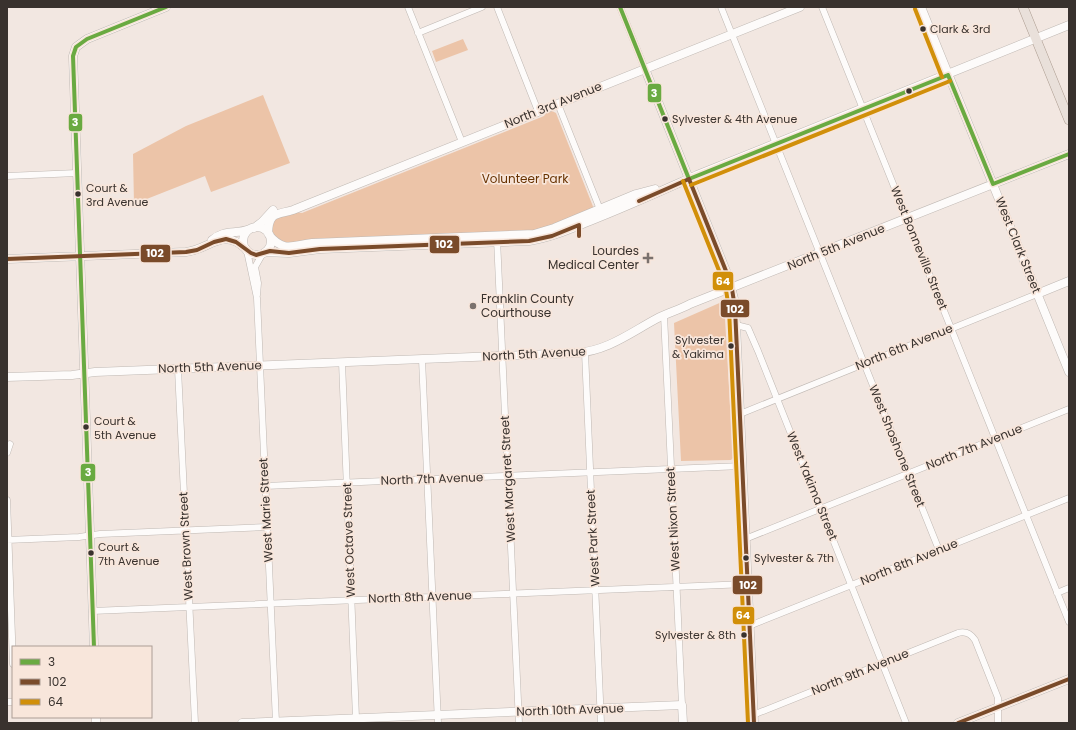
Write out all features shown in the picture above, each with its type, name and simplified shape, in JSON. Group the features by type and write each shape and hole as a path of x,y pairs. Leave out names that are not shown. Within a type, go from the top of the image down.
{"main road":[{"path":"1023,7 1069,120"}],"street":[{"path":"94,646 73,61 76,47 87,39 166,7"},
{"path":"408,7 462,142"},
{"path":"418,33 482,7"},
{"path":"497,7 538,111"},
{"path":"620,7 732,289 736,325 753,719"},
{"name":"West Shoshone Street","path":"721,7 939,550"},
{"name":"North 3rd Avenue","path":"269,234 269,222 276,214 280,212 291,211 800,7"},
{"name":"West Bonneville Street","path":"822,7 1069,622"},
{"name":"West Clark Street","path":"921,7 1069,372"},
{"path":"210,243 218,235 223,233 238,233 261,228 266,230 277,243 288,247 316,243 497,239 529,241 546,238 601,213 636,194 664,189 1069,25"},
{"path":"558,104 601,213"},
{"name":"North 5th Avenue","path":"7,377 503,356 597,350 617,342 664,315 1069,154"},
{"path":"7,176 77,173"},
{"name":"North 3rd Avenue","path":"252,229 262,222 269,213 276,209 307,204"},
{"path":"247,250 244,245 244,237 252,229"},
{"path":"264,253 268,249 271,242 269,234"},
{"path":"7,259 189,252 197,250 218,240 229,240 236,242 256,255 264,253 289,253 320,249 497,239"},
{"name":"West Margaret Street","path":"497,239 519,723"},
{"name":"West Marie Street","path":"247,250 256,298 276,722"},
{"name":"West Marie Street","path":"256,298 258,283 255,267 264,253"},
{"name":"North 6th Avenue","path":"740,414 1069,281"},
{"name":"West Nixon Street","path":"664,315 683,723"},
{"name":"West Yakima Street","path":"736,325 748,328 778,398 906,723"},
{"name":"West Park Street","path":"584,352 601,723"},
{"path":"422,359 438,719"},
{"name":"West Octave Street","path":"342,362 356,718"},
{"name":"West Brown Street","path":"178,369 195,723"},
{"name":"North 7th Avenue","path":"746,539 1069,409"},
{"path":"7,453 10,444"},
{"name":"North 7th Avenue","path":"265,486 742,466"},
{"name":"North 8th Avenue","path":"749,626 1069,498"},
{"path":"7,500 12,646"},
{"path":"8,540 79,537 100,534 267,527"},
{"name":"North 8th Avenue","path":"92,611 747,584"},
{"path":"1057,593 1069,588"},
{"name":"North 9th Avenue","path":"753,719 883,663 958,633 968,634 973,637 976,642 998,698 998,707"},
{"path":"958,723 1069,679"},
{"name":"North 10th Avenue","path":"242,723 356,718 438,719 519,712 682,705"},
{"path":"998,707 998,723"}],"green space":[{"path":"463,39 468,50 436,62 432,51"},
{"path":"263,95 290,163 211,192 205,176 134,204 133,154 186,126"},
{"name":"Volunteer Park","path":"552,111 556,113 594,209 538,230 282,244 271,231 274,219 296,212 302,213 544,116 547,112"},
{"path":"724,301 733,458 731,460 681,461 674,323"}],"transit line":[{"name":"3","path":"94,646 73,56 76,47 87,39 166,7"},
{"name":"3","path":"620,7 689,179"},
{"name":"64","path":"915,9 942,77"},
{"name":"3","path":"948,75 993,184"},
{"name":"3","path":"689,179 948,75"},
{"name":"64","path":"691,185 950,81"},
{"name":"3","path":"993,184 1069,154"},
{"name":"102","path":"689,179 728,276 735,308 754,723"},
{"name":"102","path":"639,201 689,179"},
{"name":"64","path":"683,181 722,278 726,290 729,309 748,723"},
{"name":"102","path":"7,259 186,252 197,250 214,242 226,239 236,242 256,255 270,251 289,253 320,249 529,241 552,236 579,225 579,236"},
{"name":"102","path":"958,723 1069,679"}],"place":[{"name":"Clark & 3rd","path":"923,29"},
{"name":"Sylvester & 4th Avenue","path":"665,119"},
{"name":"Court & 3rd Avenue","path":"78,194"},
{"name":"Lourdes Medical Center","path":"648,258"},
{"name":"Franklin County Courthouse","path":"473,306"},
{"name":"Sylvester & Yakima","path":"731,346"},
{"name":"Court & 5th Avenue","path":"86,427"},
{"name":"Court & 7th Avenue","path":"91,553"},
{"name":"Sylvester & 7th","path":"746,558"},
{"name":"Sylvester & 8th","path":"744,635"}]}
